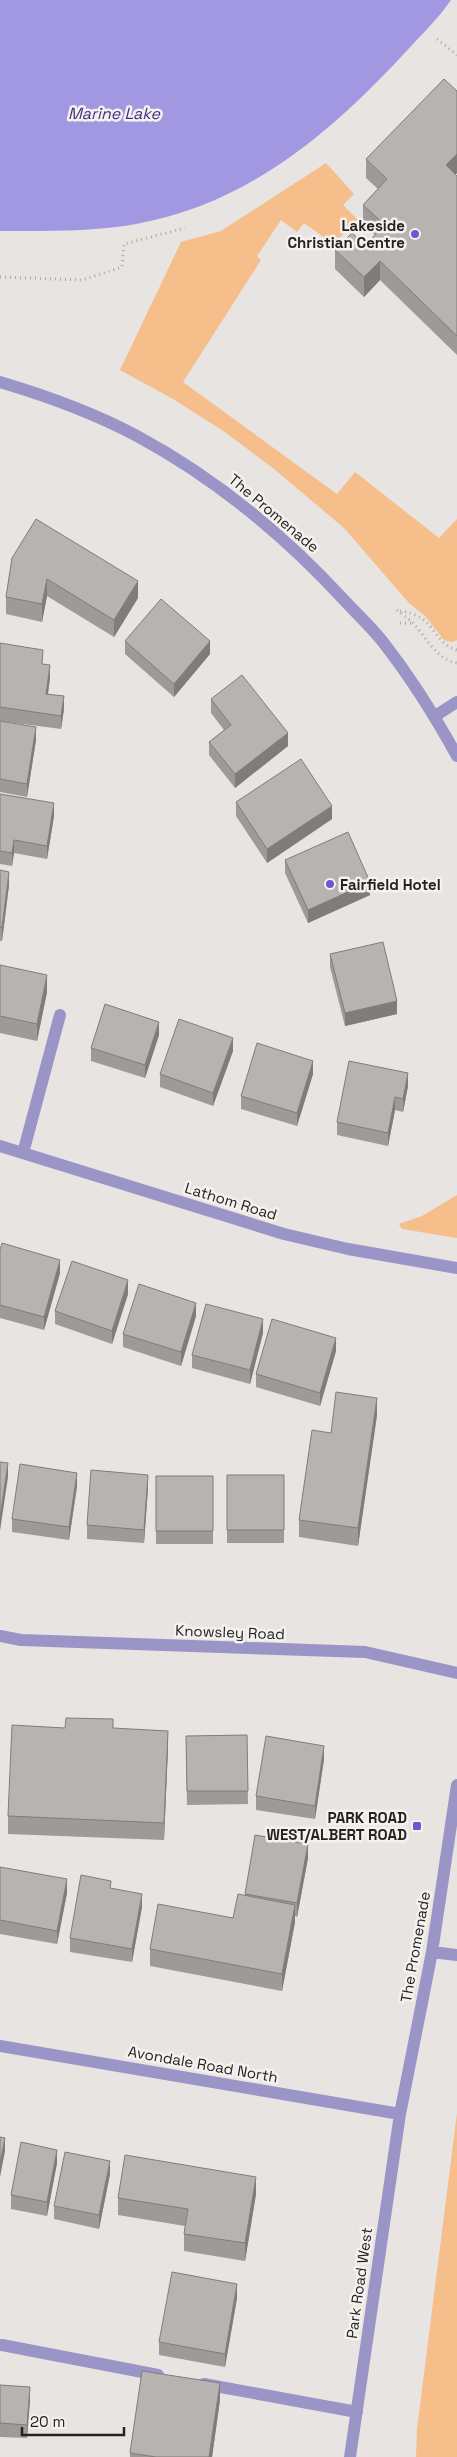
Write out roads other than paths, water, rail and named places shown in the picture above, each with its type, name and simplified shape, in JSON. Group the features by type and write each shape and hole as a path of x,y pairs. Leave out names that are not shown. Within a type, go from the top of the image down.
{"street":[{"name":"The Promenade","path":"0,382 51,398 137,436 209,481 243,507 307,560 382,640 435,716 457,756"},
{"path":"435,716 457,702"},
{"path":"23,1153 60,1014"},
{"name":"Lathom Road","path":"0,1146 284,1234 348,1249 457,1268"},
{"name":"Knowsley Road","path":"0,1636 40,1641 365,1652 457,1673"},
{"name":"The Promenade","path":"400,2114 432,1952 457,1785"},
{"path":"432,1952 457,1955"},
{"name":"Avondale Road North","path":"0,2046 400,2114"},
{"name":"Park Road West","path":"350,2457 400,2114"},
{"path":"2,2345 174,2378"},
{"path":"194,2382 357,2412"}],"water":[{"name":"Marine Lake","path":"0,0 451,0 424,33 385,74 323,132 255,180 218,199 178,214 119,227 85,230 0,231"}],"place":[{"name":"Lakeside Christian Centre","path":"415,234"},
{"name":"Fairfield Hotel","path":"330,884"},
{"name":"PARK ROAD WEST/ALBERT ROAD","path":"417,1826"}]}
